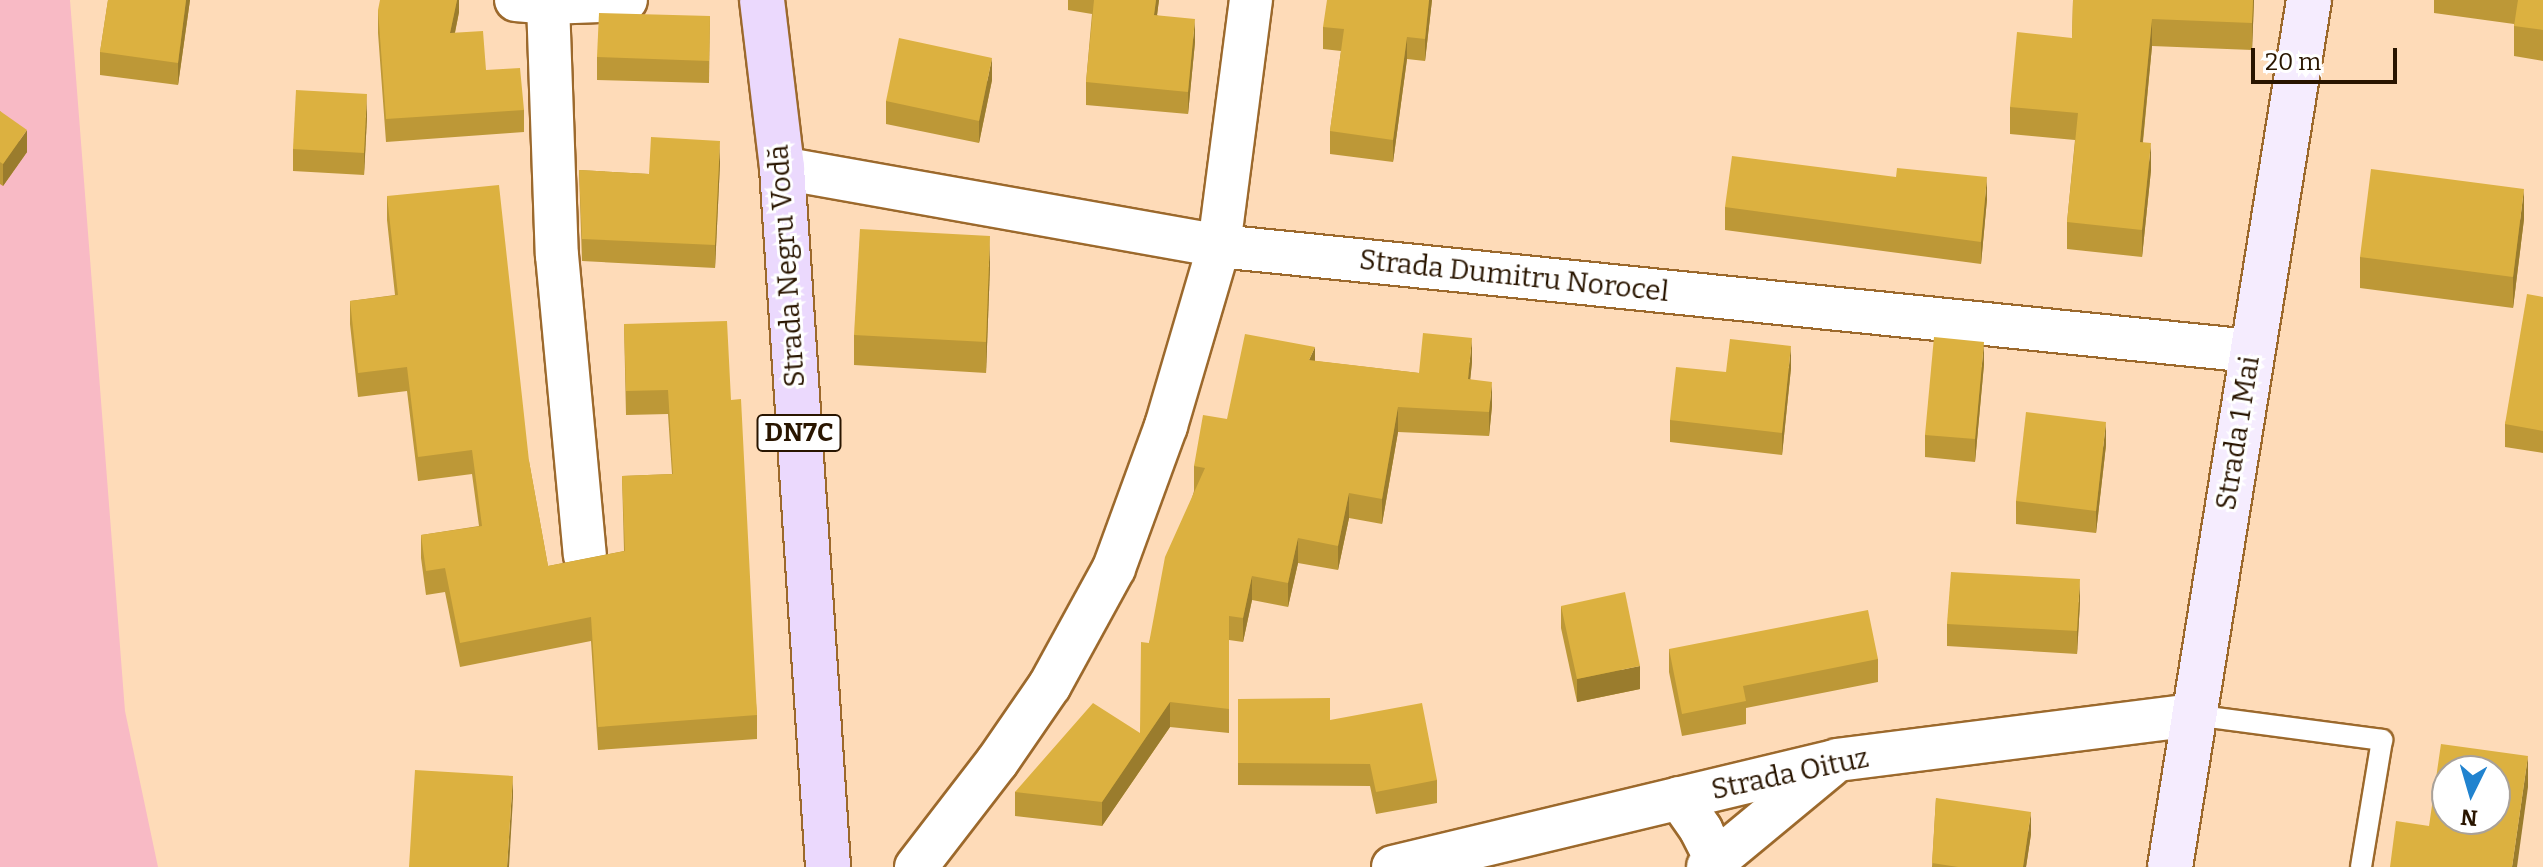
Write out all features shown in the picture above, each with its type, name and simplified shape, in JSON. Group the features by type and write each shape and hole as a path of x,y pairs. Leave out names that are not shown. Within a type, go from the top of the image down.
{"main road":[{"name":"Strada Negru Vodă","path":"762,0 782,168 828,867"},
{"name":"Strada 1 Mai","path":"2170,867 2309,0"}],"street":[{"path":"585,555 532,2 626,0"},
{"path":"916,867 997,762 1050,685 1114,568 1166,426 1219,246 1251,0"},
{"name":"Strada Dumitru Norocel","path":"782,168 1219,246 2251,351"},
{"name":"Strada Oituz","path":"1393,867 1837,760 2193,715"},
{"path":"1679,798 1701,830 1712,864 1837,760"}],"lane":[{"path":"2193,715 2382,740 2361,867"}],"shaded area":[{"path":"0,0 70,0 125,711 158,867 0,867"}],"building":[{"path":"108,0 186,0 178,63 100,52"},
{"path":"380,0 457,0 450,33 483,31 486,70 520,68 524,110 386,119 378,10"},
{"path":"1094,0 1156,0 1154,15 1195,19 1188,92 1086,82"},
{"path":"1327,0 1429,0 1425,39 1407,37 1393,140 1330,131 1344,29 1323,27"},
{"path":"2073,0 2253,0 2252,23 2152,19 2140,142 2151,143 2142,230 2067,222 2078,113 2010,107 2017,32 2072,38"},
{"path":"2518,0 2543,0 2543,30 2514,26"},
{"path":"599,13 710,16 709,61 597,57"},
{"path":"899,38 992,58 979,121 886,101"},
{"path":"296,90 367,94 364,153 293,149"},
{"path":"0,111 27,130 3,164 0,162"},
{"path":"651,137 720,141 715,245 582,239 579,170 649,174"},
{"path":"1732,156 1896,177 1897,168 1987,177 1981,242 1725,207"},
{"path":"2371,169 2524,189 2513,277 2360,257"},
{"path":"499,185 529,461 548,566 625,551 622,476 673,474 668,390 626,391 624,324 727,321 731,400 741,399 757,715 598,727 591,617 460,643 445,568 426,571 421,535 482,526 472,450 418,457 407,367 358,373 350,301 398,295 387,196"},
{"path":"860,229 990,236 986,342 854,335"},
{"path":"2527,294 2543,297 2543,431 2505,424"},
{"path":"1423,333 1472,338 1468,379 1492,382 1489,412 1398,407 1382,499 1349,493 1338,546 1298,538 1288,583 1252,576 1243,618 1229,616 1229,709 1170,702 1102,802 1015,792 1093,703 1140,733 1141,642 1149,643 1165,557 1205,468 1194,466 1203,415 1227,419 1245,334 1315,347 1309,360 1419,373"},
{"path":"1934,337 1984,342 1975,439 1925,435"},
{"path":"1730,339 1791,346 1782,433 1670,420 1676,367 1726,372"},
{"path":"2026,412 2106,422 2096,511 2016,501"},
{"path":"1951,572 2080,579 2077,631 1947,624"},
{"path":"1625,592 1640,666 1577,679 1561,606"},
{"path":"1868,610 1878,659 1743,686 1746,701 1682,714 1669,649"},
{"path":"1330,698 1330,720 1422,703 1437,780 1376,792 1370,764 1238,763 1238,699"},
{"path":"2441,744 2528,756 2512,867 2390,867 2396,821 2429,826 2431,812 2431,835 2511,835 2511,755 2439,755"},
{"path":"415,770 513,776 507,867 409,867"},
{"path":"1936,798 2031,812 2023,867 1958,867 1932,863"}]}
